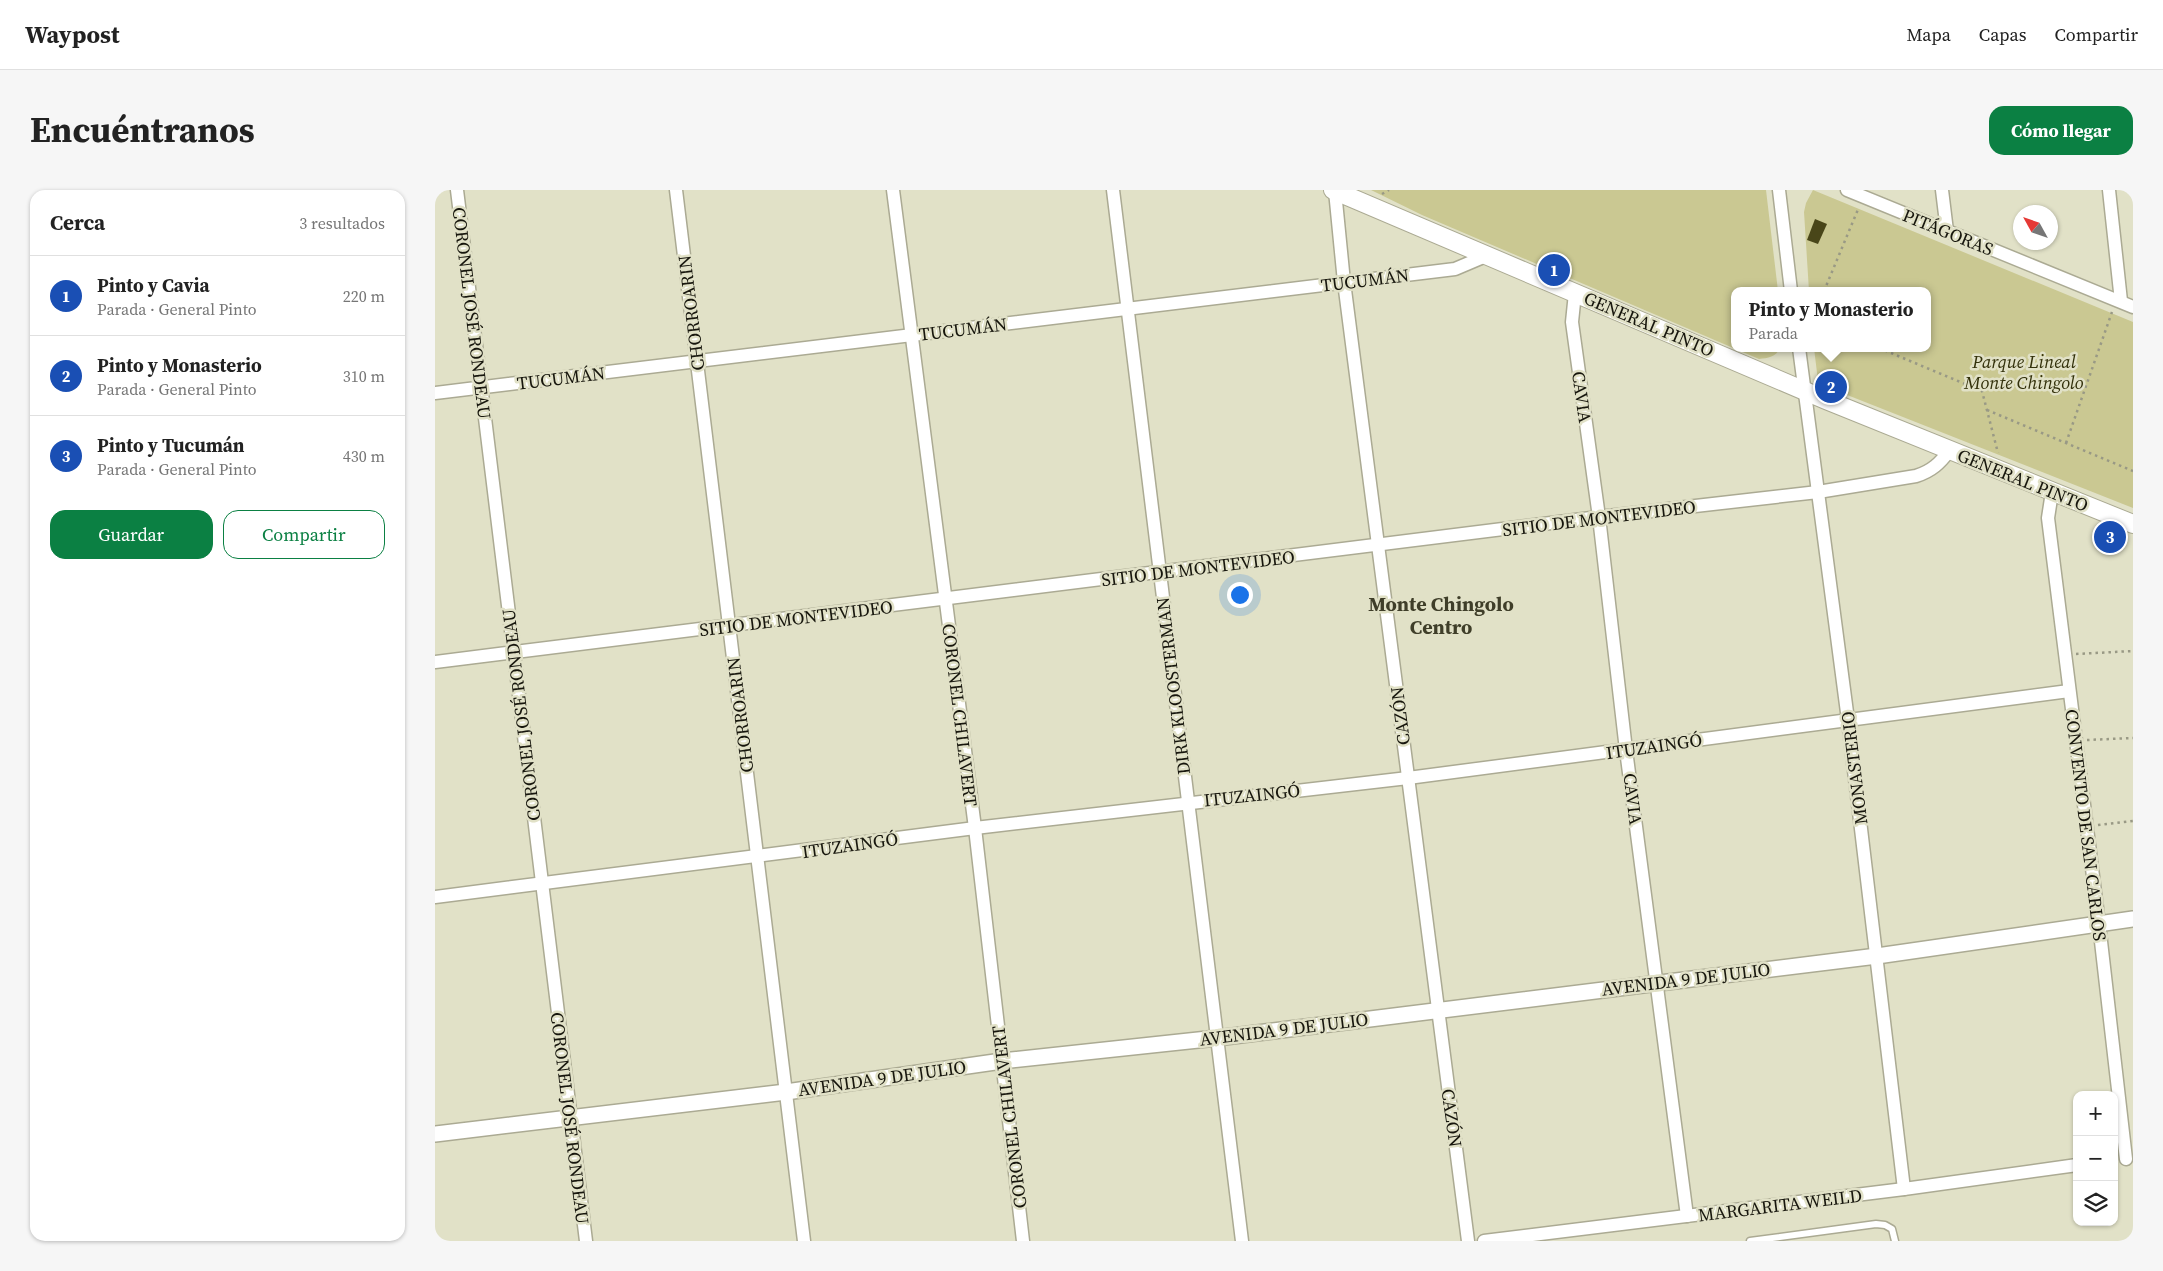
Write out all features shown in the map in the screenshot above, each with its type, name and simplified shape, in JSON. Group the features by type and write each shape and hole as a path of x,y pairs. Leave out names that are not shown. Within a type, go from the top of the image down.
{"main road":[{"name":"GENERAL PINTO","path":"1334,190 1806,391 2133,524"}],"street":[{"name":"CORONEL JOSÉ RONDEAU","path":"457,190 586,1241"},
{"name":"CHORROARIN","path":"676,190 804,1241"},
{"name":"CORONEL CHILAVERT","path":"893,190 975,828 1023,1241"},
{"name":"DIRK KLOOSTERMAN","path":"1113,190 1242,1241"},
{"name":"CAZÓN","path":"1334,190 1344,282 1437,1009 1469,1241"},
{"path":"1779,190 1791,287"},
{"name":"PITÁGORAS","path":"1847,190 2122,306"},
{"path":"1942,190 1947,231"},
{"path":"2109,190 2122,306"},
{"name":"TUCUMÁN","path":"435,393 1455,269 1488,255"},
{"name":"CAVIA","path":"1575,292 1572,322 1599,517 1626,750 1687,1216"},
{"name":"MONASTERIO","path":"1800,352 1848,720 1904,1189"},
{"name":"SITIO DE MONTEVIDEO","path":"435,662 1599,517 1818,492 1916,476 1937,466 1950,450"},
{"name":"CONVENTO DE SAN CARLOS","path":"2052,492 2048,518 2099,924 2124,1159"},
{"name":"ITUZAINGÓ","path":"435,897 975,828 1408,778 2069,691"},
{"name":"AVENIDA 9 DE JULIO","path":"435,1134 570,1116 786,1092 1002,1062 1217,1038 1437,1009 1877,956 2133,919"},
{"name":"MARGARITA WEILD","path":"1484,1241 1904,1189 2073,1166"}],"lane":[{"path":"1751,1241 1876,1224 1885,1225 1892,1229 1895,1241"}],"path":[{"path":"1826,287 1859,206"},
{"path":"2066,443 2122,306"},
{"path":"1888,352 1981,391 1999,455"},
{"path":"1987,410 2133,471"},
{"path":"2065,655 2133,651"},
{"path":"2075,741 2133,738"},
{"path":"2086,826 2133,821"}],"green space":[{"path":"1371,190 1766,190 1778,287 1731,287 1731,347 1422,215"},
{"name":"Parque Lineal Monte Chingolo","path":"1813,190 2133,322 2133,508 1832,389 1818,381 1814,352 1931,352 1931,287 1809,287 1804,212 1806,203"},
{"path":"1743,352 1777,352 1769,357 1759,359"}],"building":[{"path":"1815,219 1827,224 1818,244 1807,240"}],"place":[{"name":"Pinto y Cavia","path":"1554,270"},
{"name":"Pinto y Monasterio","path":"1831,387"},
{"name":"Pinto y Tucumán","path":"2110,537"}],"district":[{"name":"Monte Chingolo Centro","path":"1441,616"}]}
